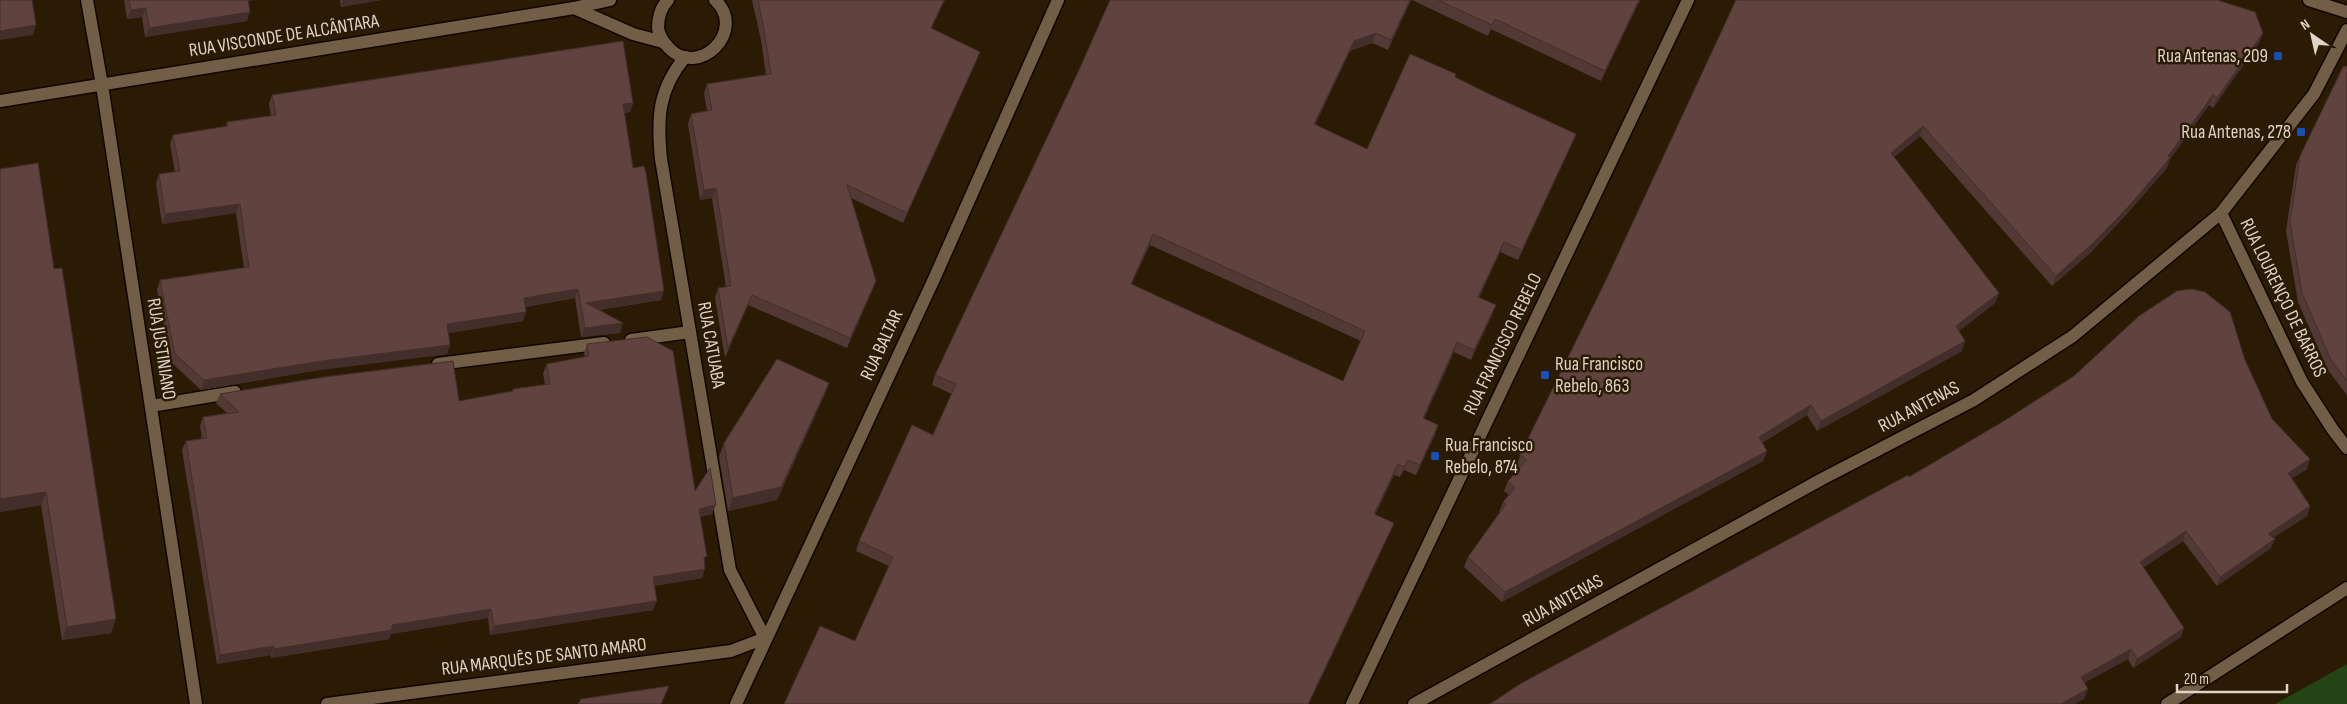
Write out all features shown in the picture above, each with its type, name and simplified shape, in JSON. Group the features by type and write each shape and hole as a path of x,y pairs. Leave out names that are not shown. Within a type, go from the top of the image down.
{"street":[{"name":"RUA JUSTINIANO","path":"87,0 102,85 196,704"},
{"name":"RUA VISCONDE DE ALCÂNTARA","path":"0,101 574,8 610,0"},
{"path":"668,0 660,12 658,22 659,33 663,42 673,52 685,57 698,57 710,52 720,43 725,31 726,17 721,5 715,0"},
{"name":"RUA BALTAR","path":"736,704 765,638 934,279 1058,0"},
{"name":"RUA FRANCISCO REBELO","path":"1352,704 1688,0"},
{"path":"2309,0 2347,12"},
{"path":"574,8 626,32 663,42"},
{"name":"RUA ANTENAS","path":"1414,704 1814,484 1974,400 2074,336 2221,213 2314,94 2347,30"},
{"name":"RUA CATUABA","path":"685,57 677,67 664,93 660,104 658,129 672,231 730,570 765,638"},
{"name":"RUA LOURENÇO DE BARROS","path":"2221,213 2302,382 2347,448"},
{"path":"427,365 690,332"},
{"path":"151,406 245,390"},
{"path":"2167,704 2347,588"},
{"name":"RUA MARQUÊS DE SANTO AMARO","path":"327,704 731,651 765,638"}],"green space":[{"path":"2347,664 2347,704 2275,704"}],"building":[{"path":"0,0 32,0 36,25 0,31"},
{"path":"129,0 248,0 250,12 149,28 146,8 131,10"},
{"path":"758,0 944,0 931,28 980,52 907,213 847,185 876,281 850,338 752,295 728,348 718,288 731,286 716,188 704,190 691,114 712,110 707,84 771,74"},
{"path":"1110,0 1410,0 1391,40 1376,33 1354,41 1314,124 1367,149 1410,54 1456,74 1455,77 1487,93 1576,134 1522,250 1504,242 1478,297 1496,305 1474,350 1457,342 1423,418 1438,425 1420,465 1408,460 1404,467 1398,464 1374,514 1394,523 1308,704 784,704 820,626 855,641 893,557 859,541 912,425 933,435 956,384 935,375 1079,70","holes":["1153,234 1365,331 1343,381 1131,284"]},
{"path":"1438,0 1639,0 1605,71 1495,19 1492,25"},
{"path":"1736,0 2217,0 2255,12 2263,33 2217,98 2213,95 2168,156 2170,158 2129,206 2093,243 2056,276 1923,126 1891,153 1999,293 1956,326 1965,341 1821,421 1811,405 1759,437 1767,451 1505,592 1468,557 1506,504 1503,502 1515,488 1508,481 1527,460 1520,455 1607,278"},
{"path":"623,41 633,103 623,104 633,168 644,166 646,173 664,291 586,303 623,323 585,328 578,289 524,298 526,312 447,324 450,345 322,361 204,380 175,354 160,280 249,267 240,204 165,214 159,174 180,171 173,135 228,126 227,122 276,115 272,95"},
{"path":"2347,66 2347,381 2331,360 2302,293 2290,222 2300,156 2343,67"},
{"path":"38,163 54,269 62,268 116,619 67,627 46,492 0,499 0,169"},
{"path":"2192,289 2205,292 2230,312 2245,360 2272,419 2310,459 2288,473 2310,506 2268,534 2275,539 2220,577 2186,531 2140,562 2184,628 2137,659 2131,649 2081,677 2088,689 2061,704 1490,704 1520,684 1908,475 1909,477 2004,421 2074,376 2139,316 2177,291"},
{"path":"647,337 673,351 695,491 710,468 716,505 699,509 707,557 704,557 705,569 653,577 657,601 494,626 491,609 392,625 392,630 274,649 274,646 220,655 186,441 207,438 203,417 239,412 220,394 324,377 453,361 459,401 513,391 513,389 550,384 547,364 589,356 587,344"},
{"path":"777,359 829,383 781,487 733,498 724,443"},
{"path":"669,686 661,704 578,704 581,699"}],"place":[{"name":"Rua Antenas, 209","path":"2278,56"},
{"name":"Rua Antenas, 278","path":"2301,132"},
{"name":"Rua Francisco Rebelo, 863","path":"1545,375"},
{"name":"Rua Francisco Rebelo, 874","path":"1435,456"}]}
